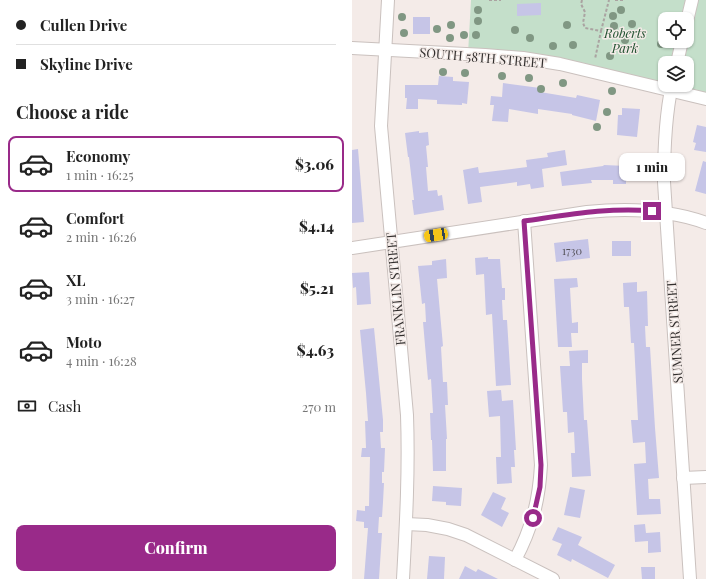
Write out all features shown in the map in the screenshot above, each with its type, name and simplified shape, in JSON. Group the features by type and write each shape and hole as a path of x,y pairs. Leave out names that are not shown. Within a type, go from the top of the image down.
{"street":[{"name":"FRANKLIN STREET","path":"388,0 381,126 407,415 408,460 403,579"},
{"path":"689,12 692,0"},
{"name":"SOUTH 58TH STREET","path":"352,48 523,58 560,64 658,85"},
{"name":"SUMNER STREET","path":"671,92 666,122 664,154 666,213 690,579"},
{"name":"SOUTH 58TH STREET","path":"684,92 706,99"},
{"path":"352,248 524,221 587,212 613,210 639,210 666,213 706,223"},
{"path":"515,560 530,527 536,509 540,487 541,465 524,221"},
{"path":"683,478 706,477"},
{"path":"406,524 427,525 448,529 466,535 553,579"}],"path":[{"path":"489,0 501,0"},
{"path":"582,0 580,4 585,12 583,23 585,28 601,31"},
{"path":"595,59 609,0"},
{"path":"615,0 623,0"}],"green space":[{"name":"Roberts Park","path":"471,0 706,0 706,99 677,92 694,92 694,56 658,56 658,87 560,64 468,54"}],"building":[{"path":"541,3 541,15 517,16 517,4"},
{"path":"413,17 430,17 430,34 413,34"},
{"path":"439,76 453,77 453,81 469,82 467,104 437,104 437,100 418,99 418,109 406,109 407,98 405,98 405,85 438,85"},
{"path":"503,83 540,88 540,92 576,98 577,95 600,100 596,121 572,114 538,109 538,114 509,109 508,122 492,121 494,105 490,105 491,96 502,97"},
{"path":"622,108 640,109 637,137 617,135 618,115 622,115"},
{"path":"697,125 706,127 706,152 694,150 696,143 693,142"},
{"path":"419,131 419,133 428,132 429,145 426,146 428,167 426,167 428,191 437,190 438,196 442,195 444,210 414,215 412,200 414,200 405,133"},
{"path":"358,149 364,222 352,223 352,150"},
{"path":"565,150 567,165 542,169 544,187 531,189 530,184 517,186 517,182 480,187 482,202 468,204 463,170 478,167 479,173 527,167 526,160 548,157 547,153"},
{"path":"703,161 706,162 706,194 695,191"},
{"path":"604,165 627,166 627,169 637,170 637,181 626,181 626,184 613,184 613,180 591,180 592,183 562,186 560,172"},
{"path":"588,239 590,258 556,262 554,243"},
{"path":"612,241 631,241 631,256 612,256"},
{"path":"488,257 488,259 500,259 502,288 505,288 505,300 502,300 503,320 507,320 511,385 496,386 492,314 486,315 484,274 476,275 475,258"},
{"path":"446,259 447,278 437,279 443,346 441,347 443,382 447,382 448,405 445,405 447,439 446,471 433,471 430,413 433,413 431,379 428,380 423,322 426,322 425,303 422,304 418,266 432,265 432,261"},
{"path":"369,272 371,304 357,305 356,287 353,288 352,273"},
{"path":"577,278 578,287 570,288 572,323 578,322 578,333 571,333 572,347 558,347 554,279"},
{"path":"637,282 637,292 647,291 648,326 645,326 646,347 650,347 659,478 648,479 649,499 660,499 661,514 637,515 634,464 646,463 645,442 633,443 631,420 638,420 634,343 631,343 629,307 624,307 623,283"},
{"path":"374,328 383,420 383,432 380,432 381,448 385,448 384,472 382,472 382,483 384,483 382,517 379,517 378,533 382,533 379,579 364,579 368,528 364,528 364,522 356,521 357,510 365,511 365,506 369,506 370,457 361,457 362,448 366,448 365,421 368,421 360,330"},
{"path":"588,350 588,363 582,363 582,379 584,420 587,420 591,476 572,477 571,453 575,453 574,432 568,433 567,412 563,412 560,366 570,366 569,351"},
{"path":"501,390 502,401 513,400 516,450 514,450 515,467 511,467 512,483 497,484 496,457 501,457 500,416 489,417 487,391"},
{"path":"433,486 462,488 461,506 446,505 446,502 432,501"},
{"path":"570,487 585,490 580,518 564,515"},
{"path":"493,492 506,498 501,509 509,513 502,527 481,515"},
{"path":"645,524 646,533 660,532 661,552 648,553 648,541 635,542 634,525"},
{"path":"558,527 582,537 578,545 615,565 608,578 572,559 571,562 557,555 562,544 552,540"},
{"path":"429,556 445,557 444,579 427,579"},
{"path":"465,566 476,572 478,569 498,579 459,579"},
{"path":"641,567 655,567 655,579 642,579"}],"route":[{"path":"533,518 540,487 541,465 524,221 587,212 613,210 652,211"}]}
